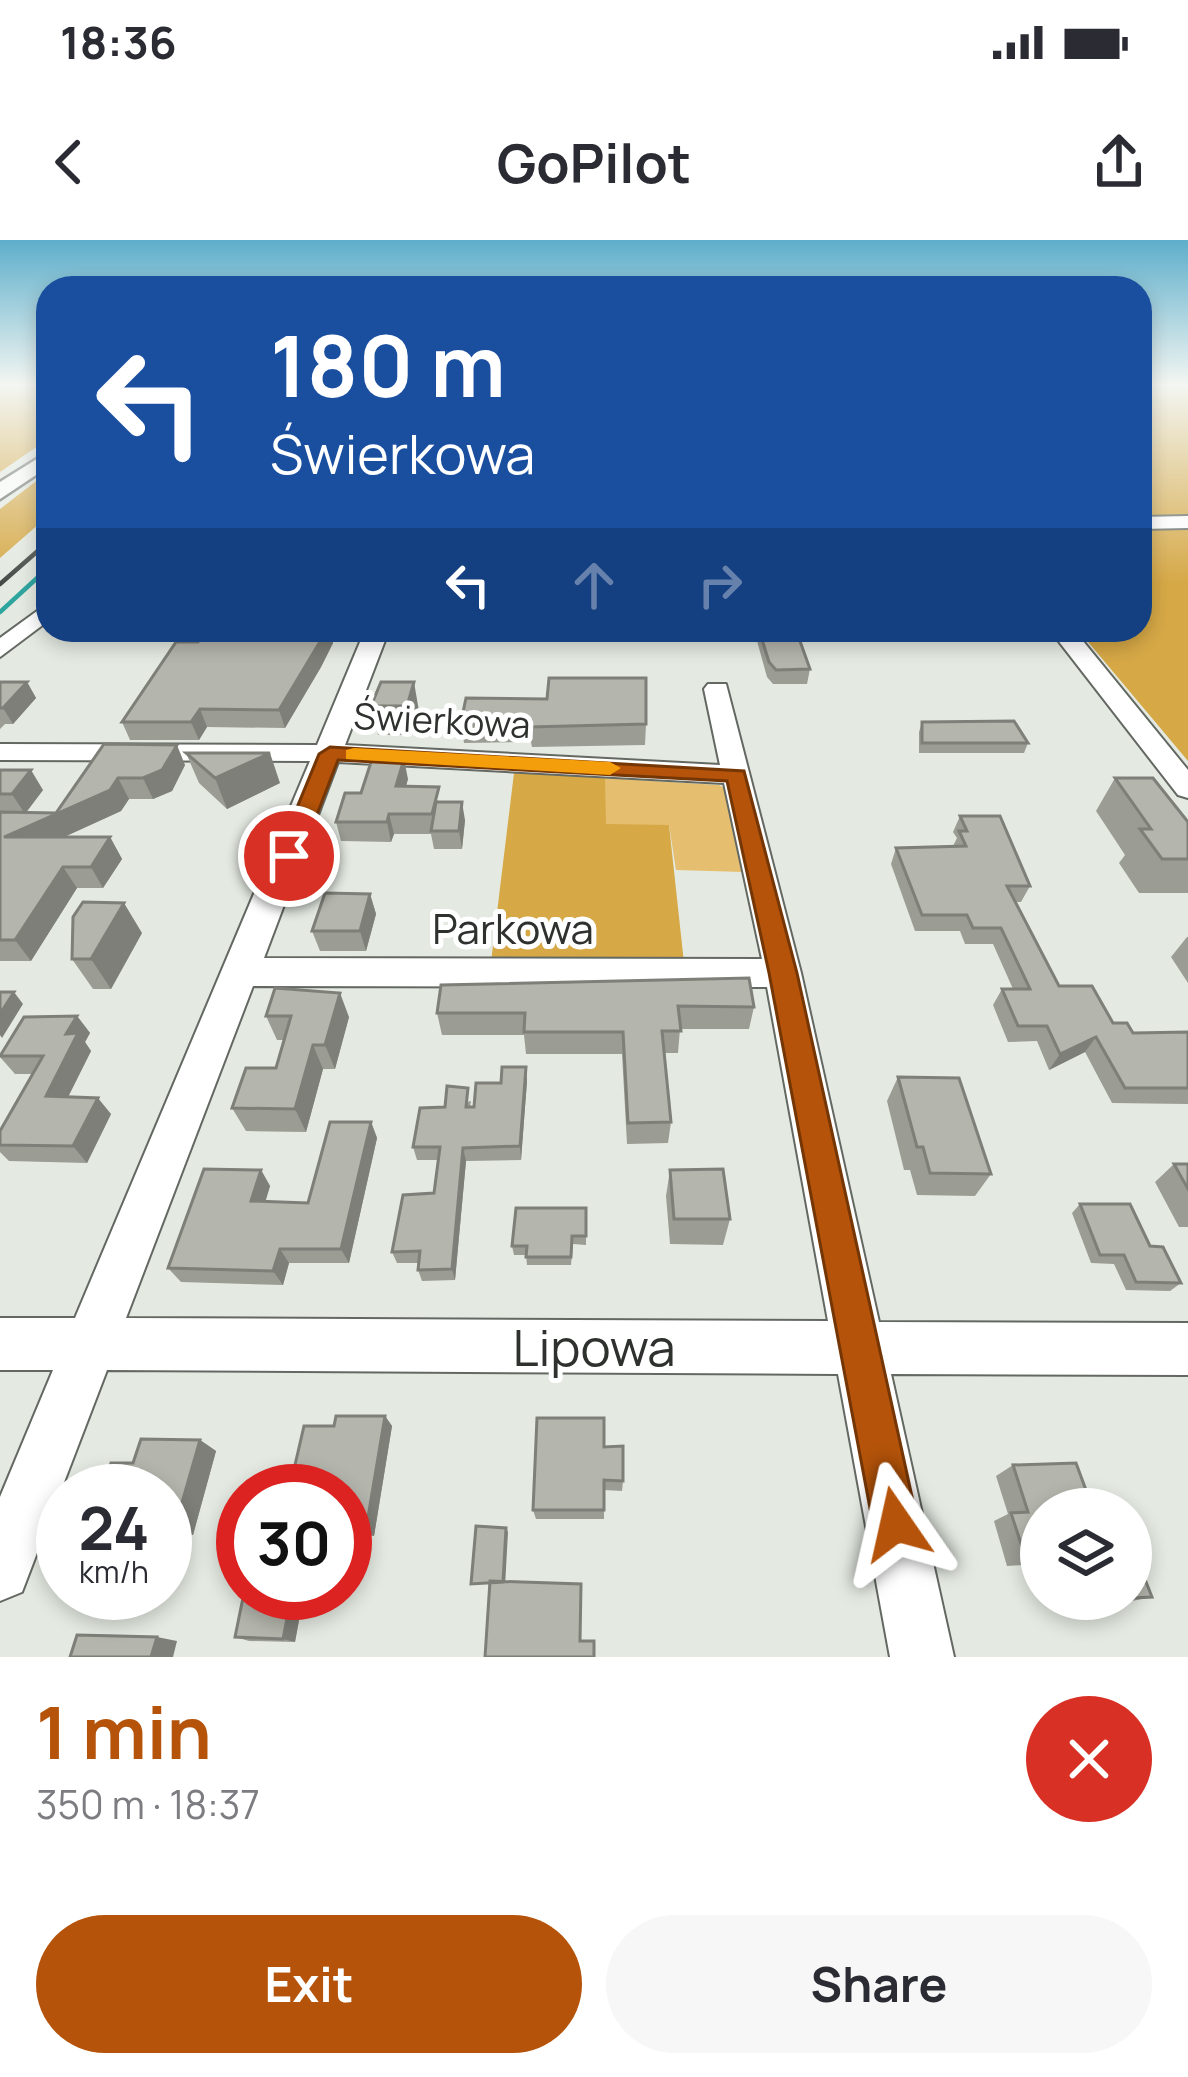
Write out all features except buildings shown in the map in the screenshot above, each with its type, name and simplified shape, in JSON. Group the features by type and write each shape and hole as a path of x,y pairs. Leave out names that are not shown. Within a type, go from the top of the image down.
{"main road":[{"path":"0,492 36,466"}],"street":[{"path":"1152,523 1188,522"},
{"path":"0,650 36,620"},
{"path":"0,1570 372,642"},
{"path":"1072,642 1188,788"},
{"path":"717,689 783,973 922,1657"},
{"name":"Świerkowa","path":"0,752 330,754 736,775"},
{"name":"Parkowa","path":"242,972 783,973"},
{"name":"Lipowa","path":"0,1344 1188,1349"}],"shaded area":[{"path":"0,452 29,452 0,472"},
{"path":"1152,452 1188,452 1188,519 1152,519"},
{"path":"36,481 36,526 0,558 0,509"},
{"path":"1152,528 1188,528 1188,761 1088,642 1152,642"},
{"path":"514,773 605,777 606,824 669,825 684,963 491,962"},
{"path":"605,778 719,785 728,790 743,872 676,870 669,825 605,825"}],"waterway":[{"path":"0,612 36,579"}],"railway":[{"path":"0,584 36,552"}],"slow traffic":[{"path":"354,754 610,768"}],"route":[{"path":"289,856 330,754 736,775 783,973 896,1524"}]}
